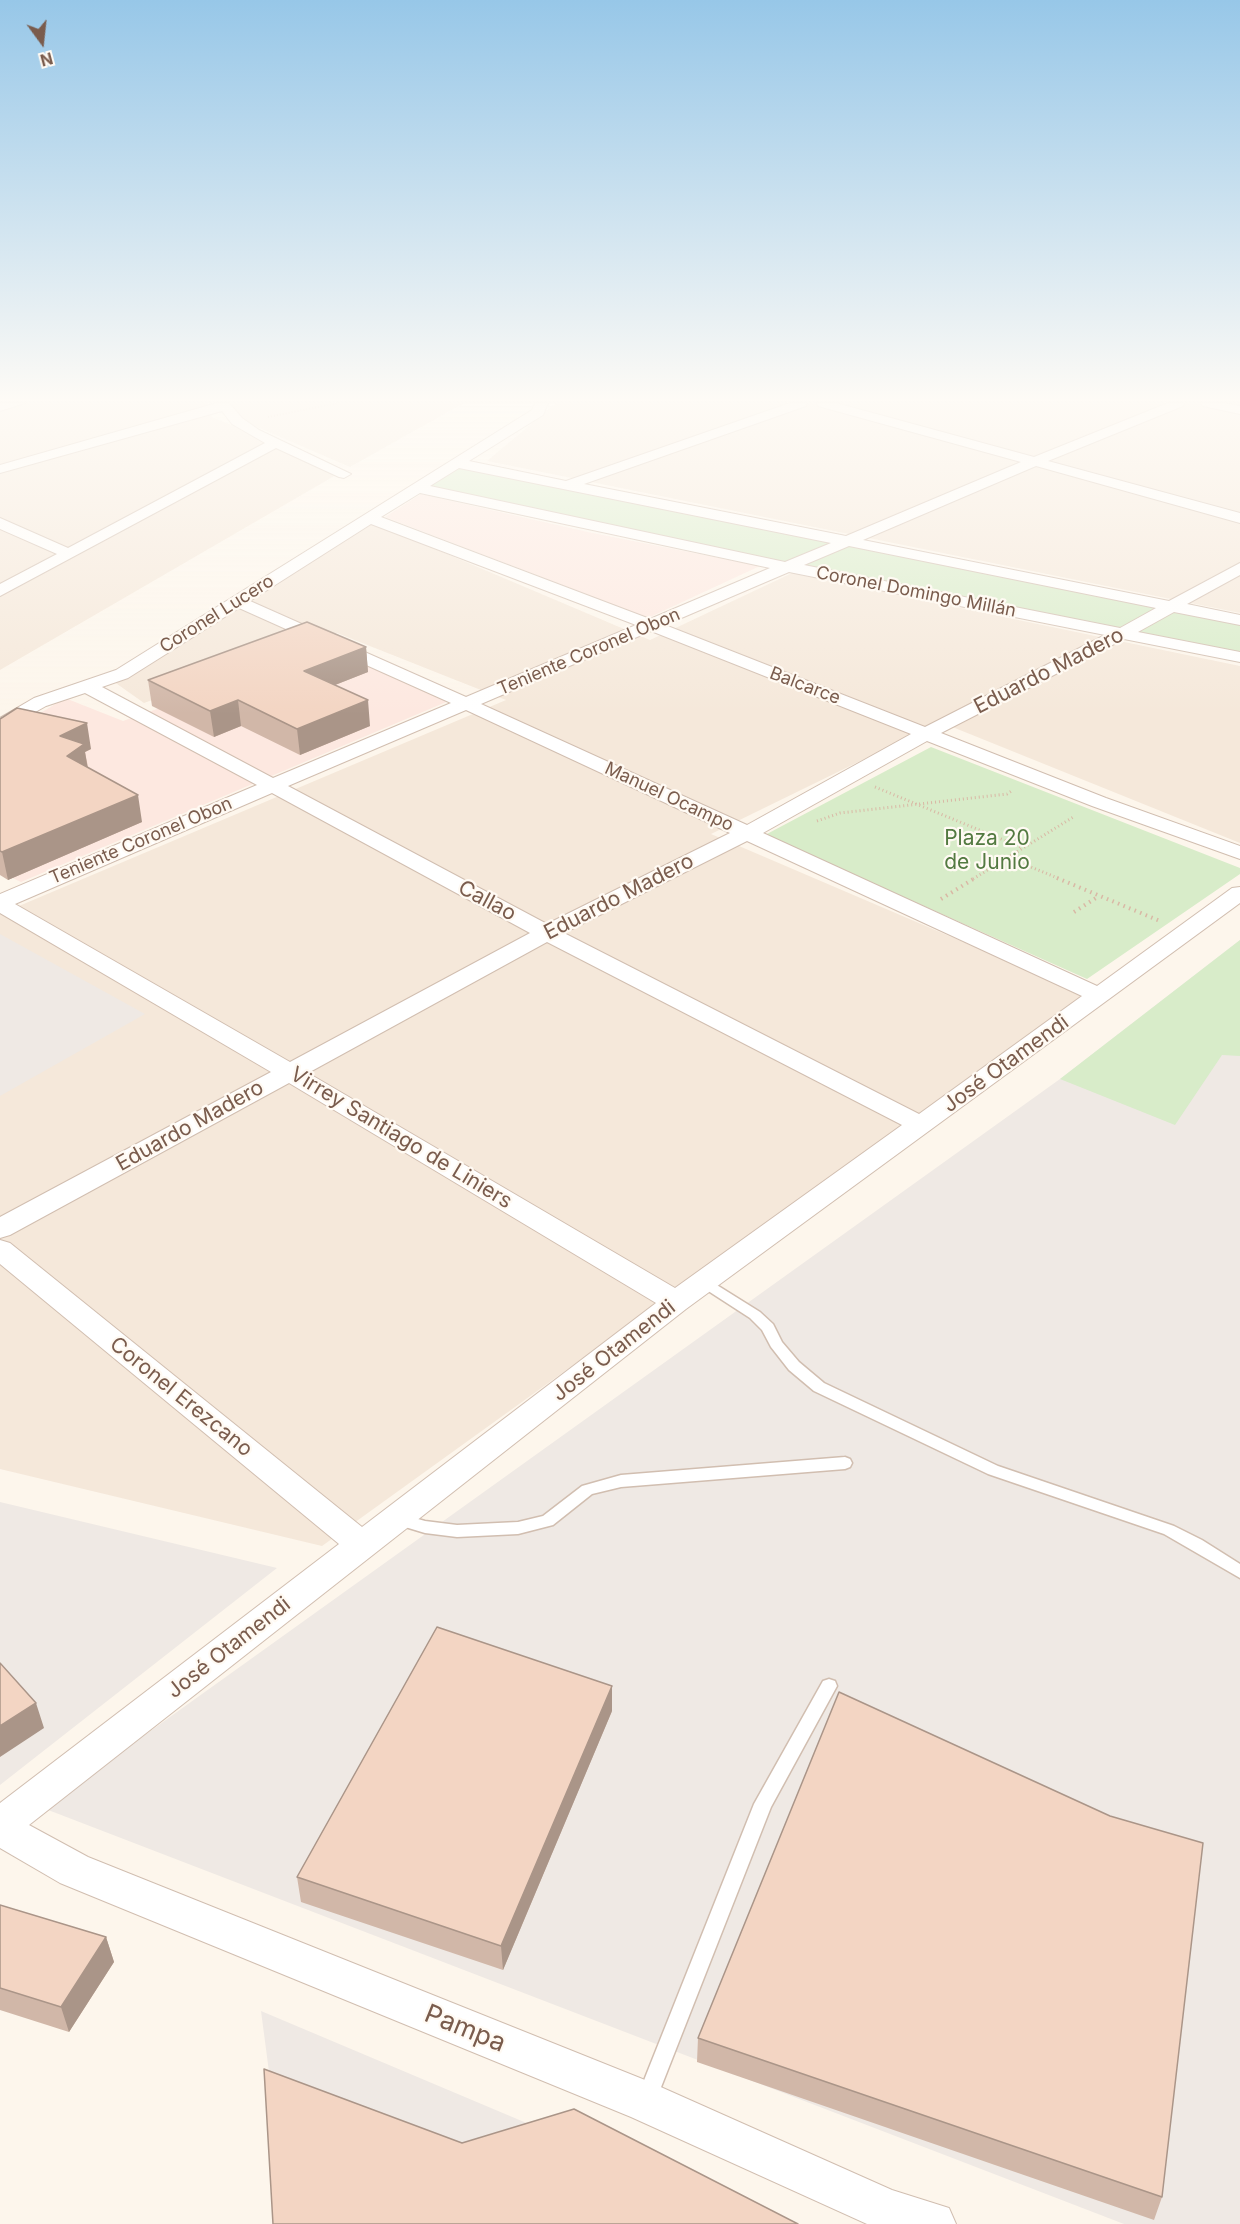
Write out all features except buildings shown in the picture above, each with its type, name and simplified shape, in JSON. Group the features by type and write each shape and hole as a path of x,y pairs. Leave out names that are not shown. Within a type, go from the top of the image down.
{"street":[{"path":"0,591 157,507"},
{"name":"Coronel Lucero","path":"0,726 40,702 122,674 388,507"},
{"name":"Coronel Domingo Millán","path":"505,507 788,567 1240,657"},
{"name":"Coronel Domingo Millán","path":"676,507 1240,620"},
{"name":"Teniente Coronel Obon","path":"0,903 927,507"},
{"path":"1199,507 1240,518"},
{"name":"Balcarce","path":"370,518 927,733 1099,802 1240,854"},
{"path":"0,523 69,554"},
{"name":"Eduardo Madero","path":"0,1229 547,933 747,833 851,778 927,733 1123,633 1240,568"},
{"name":"Manuel Ocampo","path":"237,601 467,704 1100,996"},
{"name":"Callao","path":"88,687 547,933 921,1125"},
{"name":"José Otamendi","path":"0,1827 676,1302 1100,996 1184,931 1240,893"},
{"name":"Virrey Santiago de Liniers","path":"0,903 676,1302"},
{"name":"Coronel Erezcano","path":"0,1249 362,1545"},
{"name":"Pampa","path":"0,1827 75,1870 645,2102 889,2211 933,2224"}],"lane":[{"path":"704,1282 755,1315 768,1327 776,1344 794,1366 819,1387 993,1470 1168,1530 1196,1544 1240,1572"},
{"path":"396,1519 425,1527 457,1531 518,1528 548,1521 587,1490 621,1481 845,1463"},
{"path":"645,2102 763,1804 829,1686"}],"path":[{"path":"813,822 840,813 920,806 1007,794 1037,777"},
{"path":"851,778 1024,848"},
{"path":"920,912 1099,802"},
{"path":"1008,858 1184,931"},
{"path":"1074,912 1100,896"}],"shaded area":[{"path":"0,507 281,507 0,670"},
{"path":"401,507 477,507 588,532 760,566 648,618 385,517"},
{"path":"714,507 1240,507 1240,613"},
{"path":"374,523 650,640 792,573 1240,666 1240,843 940,722 711,834 1087,995 322,1546 0,1469 0,914 506,700 337,633 144,703 110,679"},
{"path":"331,647 451,700 21,882 0,872 0,738 65,698 123,721"},
{"path":"0,934 145,1014 0,1096"},
{"path":"1240,940 1240,2224 1124,2224 43,1808 1060,1079"},
{"path":"0,1502 277,1568 0,1785"},
{"path":"261,2011 766,2224 289,2224"}],"green space":[{"path":"508,507 675,507 1240,620 1240,657"},
{"name":"Plaza 20 de Junio","path":"931,747 1240,868 1240,874 1087,979 765,835"},
{"path":"1240,940 1240,1056 1222,1055 1175,1125 1060,1079"}]}
